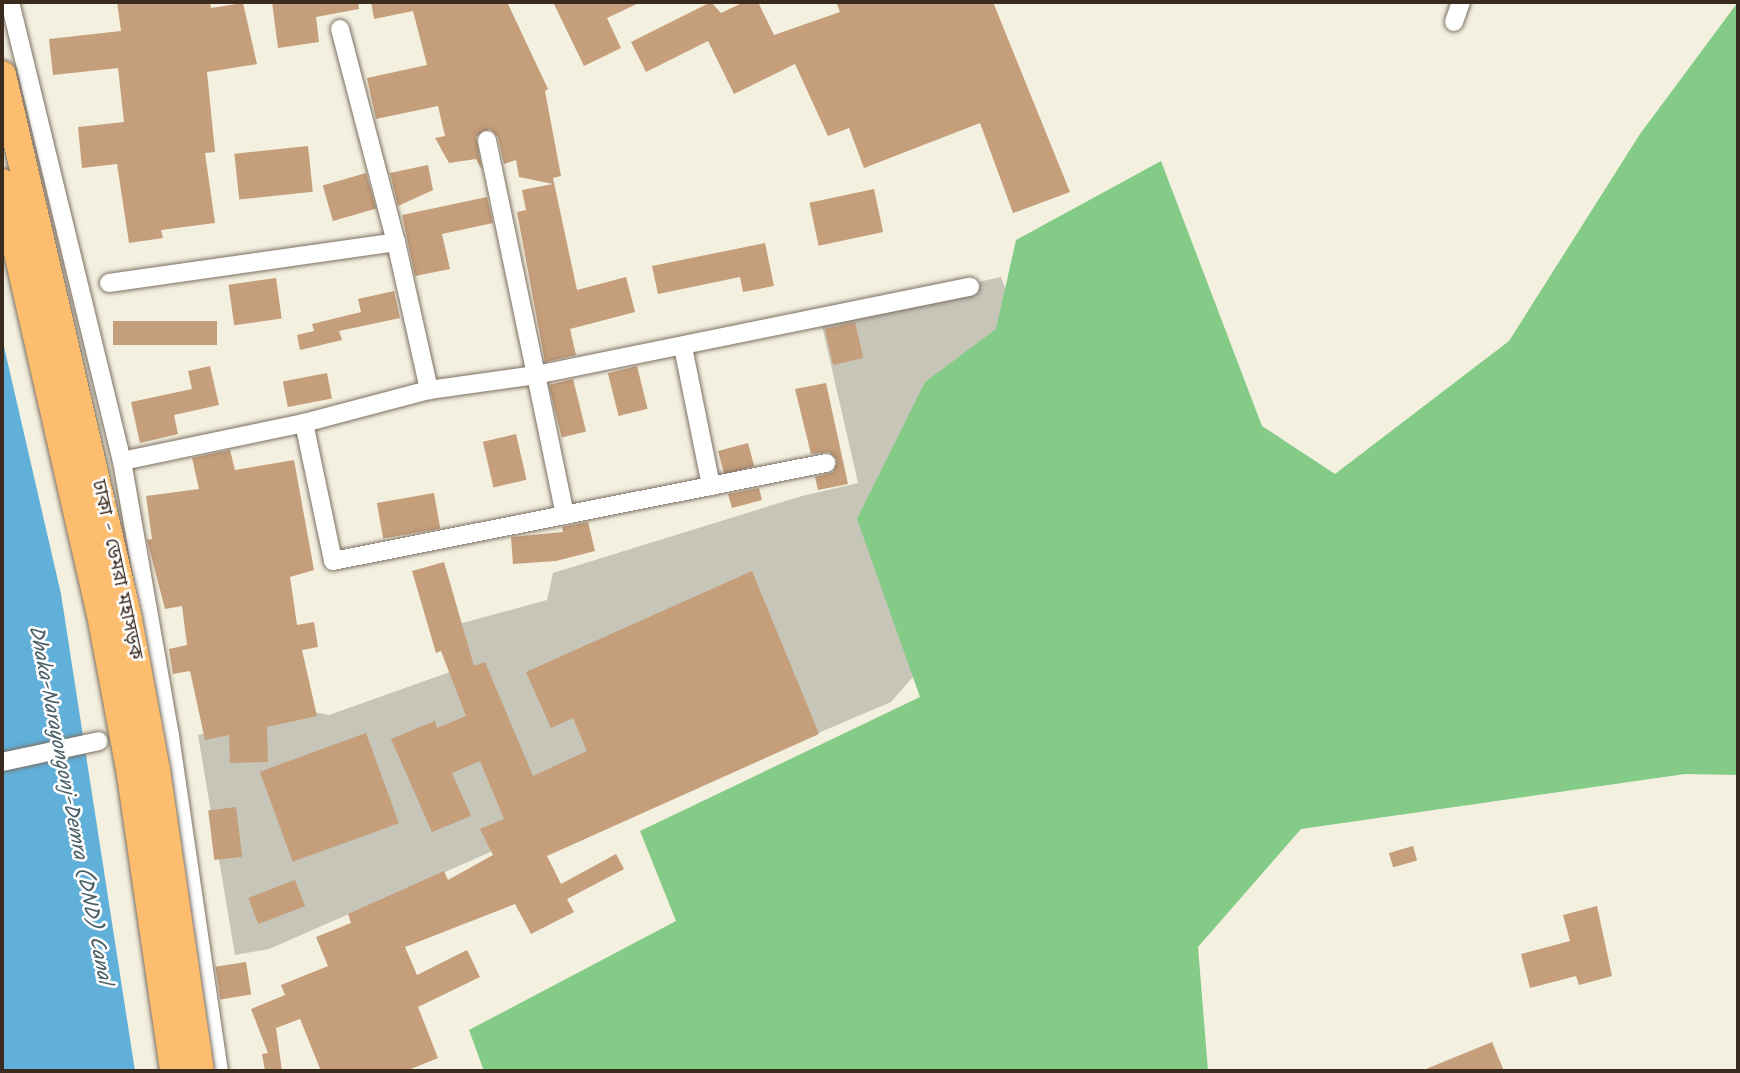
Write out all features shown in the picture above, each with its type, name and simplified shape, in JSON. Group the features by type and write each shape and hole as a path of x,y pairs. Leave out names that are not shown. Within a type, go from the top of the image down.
{"main road":[{"name":"ঢাকা - ডেমরা মহাসড়ক","path":"2,75 128,619 156,770 200,1071"},
{"name":"ঢাকা - ডেমরা মহাসড়ক","path":"2,183 103,625 131,775 174,1071"}],"street":[{"path":"10,2 121,461 168,728 219,1071"},
{"path":"1454,22 1461,2"},
{"path":"340,29 396,242 429,390"},
{"path":"487,140 565,515"},
{"path":"109,283 396,242"},
{"path":"121,461 304,424 429,390 683,347 970,287"},
{"path":"683,347 711,486"},
{"path":"304,424 333,561 826,463"},
{"path":"2,762 94,741 104,747 168,728"}],"shaded area":[{"path":"1001,277 1035,368 1052,518 891,702 649,805 639,787 269,949 235,955 198,735 294,708 329,715 450,672 441,629 547,600 553,573 802,496 858,483 820,317"}],"green space":[{"path":"1738,2 1738,775 1685,774 1301,829 1198,947 1208,1071 484,1071 469,1030 676,921 640,831 920,697 857,519 925,382 996,329 1016,240 1161,161 1262,426 1335,474 1509,341 1640,134"}],"water":[{"name":"Dhaka-Narayongonj-Demra (DND) Canal","path":"2,338 61,594 135,1071 2,1071"}],"building":[{"path":"117,2 210,2 211,8 243,3 257,64 207,72 215,152 205,153 215,223 161,230 163,238 129,243 117,164 82,168 78,127 124,122 118,68 53,75 49,39 121,31"},
{"path":"272,2 358,2 359,9 316,17 319,42 278,48"},
{"path":"371,2 507,2 548,89 545,91 561,176 553,178 577,290 626,277 635,312 570,329 576,355 545,362 517,212 526,210 522,190 553,184 519,177 516,160 504,164 498,137 490,129 476,137 482,170 476,159 449,163 435,138 445,136 438,106 376,119 367,78 427,65 413,11 374,19"},
{"path":"553,2 641,2 607,18 621,48 584,66"},
{"path":"711,2 721,13 744,2 758,2 774,35 840,12 836,2 993,2 1070,192 1013,213 980,123 864,168 849,128 828,136 795,64 734,94 708,41 646,72 631,42"},
{"path":"308,146 313,192 239,199 234,154"},
{"path":"428,165 433,190 398,206 390,173"},
{"path":"366,173 376,209 333,221 323,185"},
{"path":"874,189 883,232 819,246 809,203"},
{"path":"487,197 493,223 442,234 450,269 415,276 402,215"},
{"path":"765,243 774,286 743,292 740,277 658,294 652,266"},
{"path":"276,278 282,319 234,325 228,285"},
{"path":"394,291 400,318 339,331 342,340 300,350 297,335 314,331 312,324 361,312 358,299"},
{"path":"113,321 217,321 217,345 113,345"},
{"path":"855,322 863,358 833,365 825,329"},
{"path":"210,366 219,405 174,415 178,434 140,443 131,402 192,389 188,371"},
{"path":"637,366 648,409 619,416 608,373"},
{"path":"327,373 332,399 288,407 283,382"},
{"path":"573,379 586,431 562,437 549,385"},
{"path":"826,383 848,484 818,490 815,477 833,472 837,460 829,452 811,454 795,389"},
{"path":"516,434 527,480 493,487 483,442"},
{"path":"748,443 754,466 724,474 718,451"},
{"path":"230,450 235,470 294,460 314,570 290,577 297,625 314,622 318,647 302,650 317,716 267,727 268,762 230,763 229,735 205,740 190,671 173,674 169,649 187,645 182,606 165,609 147,540 152,539 146,496 199,489 192,458"},
{"path":"759,488 762,500 732,508 728,494"},
{"path":"434,493 440,528 383,539 377,503"},
{"path":"588,522 595,551 556,561 513,564 511,537 563,532 562,527"},
{"path":"444,562 474,666 485,662 533,776 587,751 573,718 551,728 526,672 752,571 819,734 547,856 561,884 616,854 624,869 567,899 574,912 531,934 515,904 405,947 417,975 467,950 480,977 418,1007 438,1058 406,1071 321,1071 300,1019 276,1028 282,1071 265,1071 262,1054 268,1053 251,1009 285,995 281,985 328,966 316,937 351,923 348,914 444,871 448,880 493,855 480,829 504,819 480,761 452,773 471,816 432,832 391,739 435,721 437,728 466,716 441,651 436,653 412,571"},
{"path":"366,733 399,823 293,862 260,772"},
{"path":"236,807 242,857 214,860 208,810"},
{"path":"1413,846 1417,860 1393,867 1389,853"},
{"path":"295,880 305,906 258,924 248,898"},
{"path":"1597,906 1612,976 1579,985 1576,976 1530,988 1521,954 1570,941 1563,915"},
{"path":"246,962 251,995 221,999 215,967"},
{"path":"1492,1042 1504,1071 1421,1071"}]}
